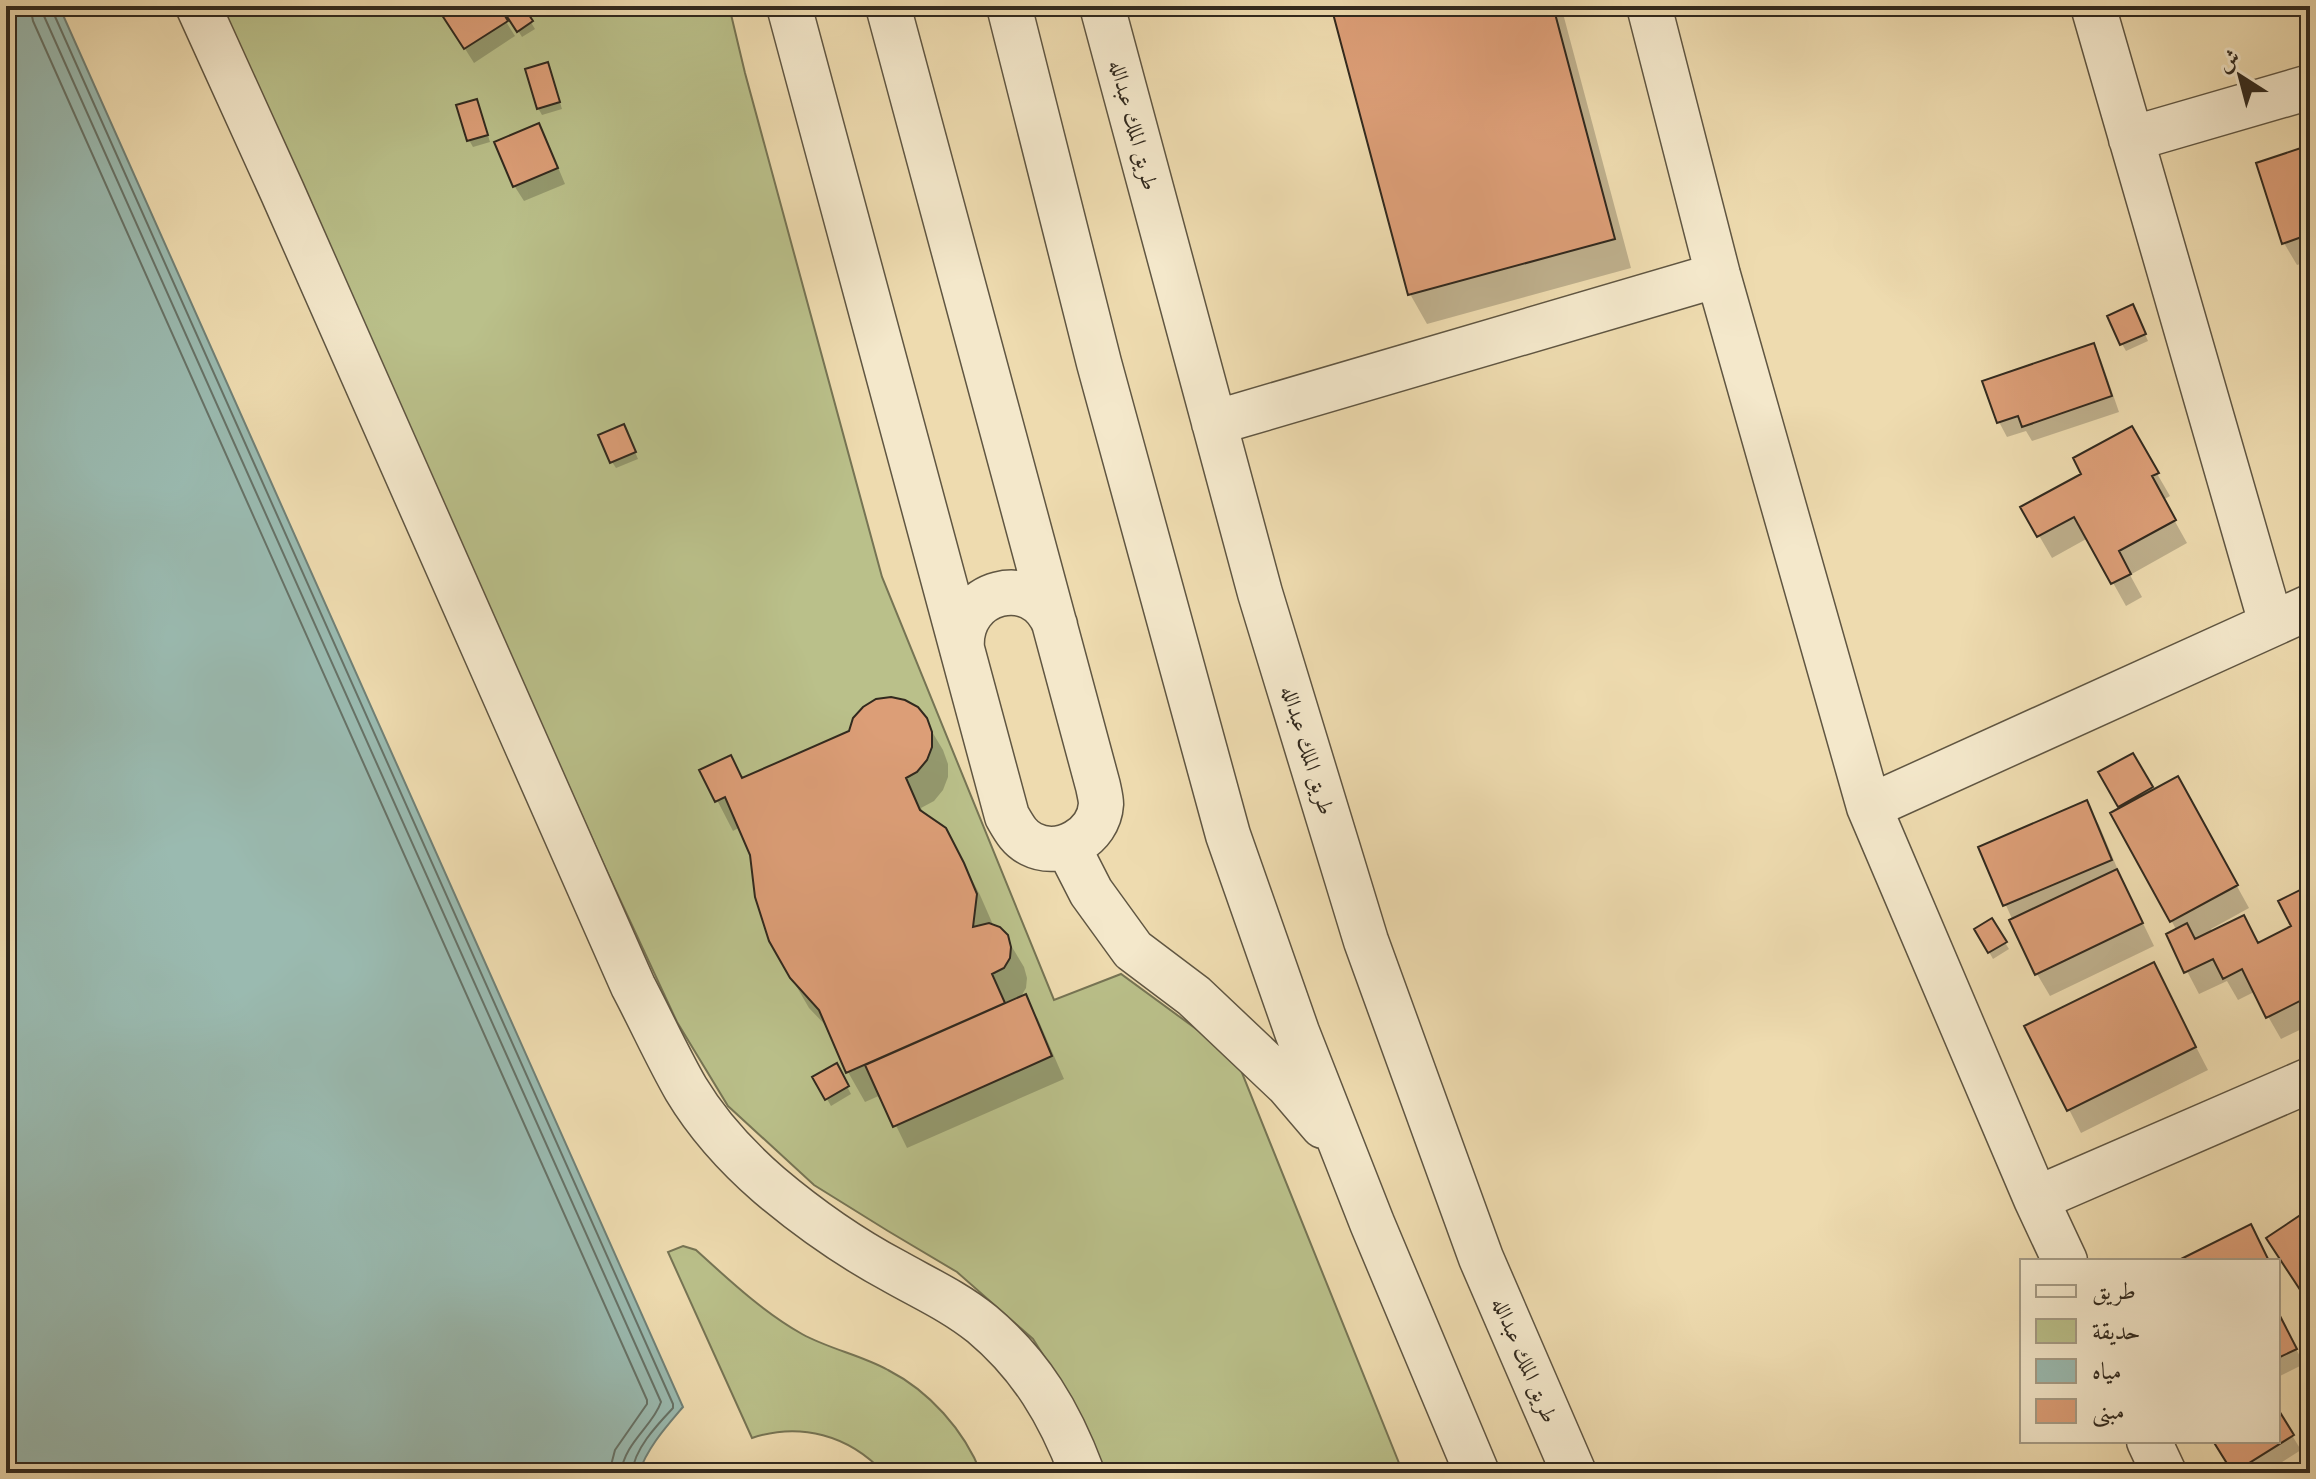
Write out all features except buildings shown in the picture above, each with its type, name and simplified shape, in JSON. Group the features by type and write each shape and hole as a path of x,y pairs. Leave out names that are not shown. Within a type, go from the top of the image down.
{"street":[{"path":"198,6 633,986 687,1090 727,1143 768,1184 832,1234 946,1299 982,1324 1021,1363 1052,1403 1082,1473"},
{"path":"789,6 963,623 1007,816 1016,833 1031,844 1049,849 1068,847 1084,838 1095,823 1101,805 1098,786 888,6"},
{"path":"1009,6 1099,363 1228,835 1297,1032 1342,1148 1477,1473"},
{"name":"طريق الملك عبدالله","path":"1102,6 1260,593 1366,941 1481,1258 1574,1473"},
{"path":"1649,6 1718,275 1869,807 2064,1259"},
{"path":"1869,807 2291,615 2131,139 2093,6"},
{"path":"2131,139 2310,87"},
{"path":"1214,423 1718,275"},
{"path":"963,623 990,596 1008,592 1026,595 1042,605 1055,625"},
{"path":"1068,847 1091,892 1133,950 1205,1006 1288,1085 1342,1148"},
{"path":"2036,1199 2310,1080"},
{"path":"2150,1443 2164,1473"}],"green space":[{"path":"221,6 729,6 882,577 1054,1000 1121,974 1236,1058 1403,1473 1104,1473 1080,1414 1033,1339 957,1272 814,1185 728,1106 677,1022 603,863"},
{"path":"683,1246 696,1250 747,1295 788,1325 812,1339 878,1365 917,1389 955,1427 981,1473 884,1473 855,1449 823,1435 788,1431 752,1438 668,1252"}],"water":[{"path":"6,6 59,6 683,1407 652,1446 639,1473 6,1473"}]}
